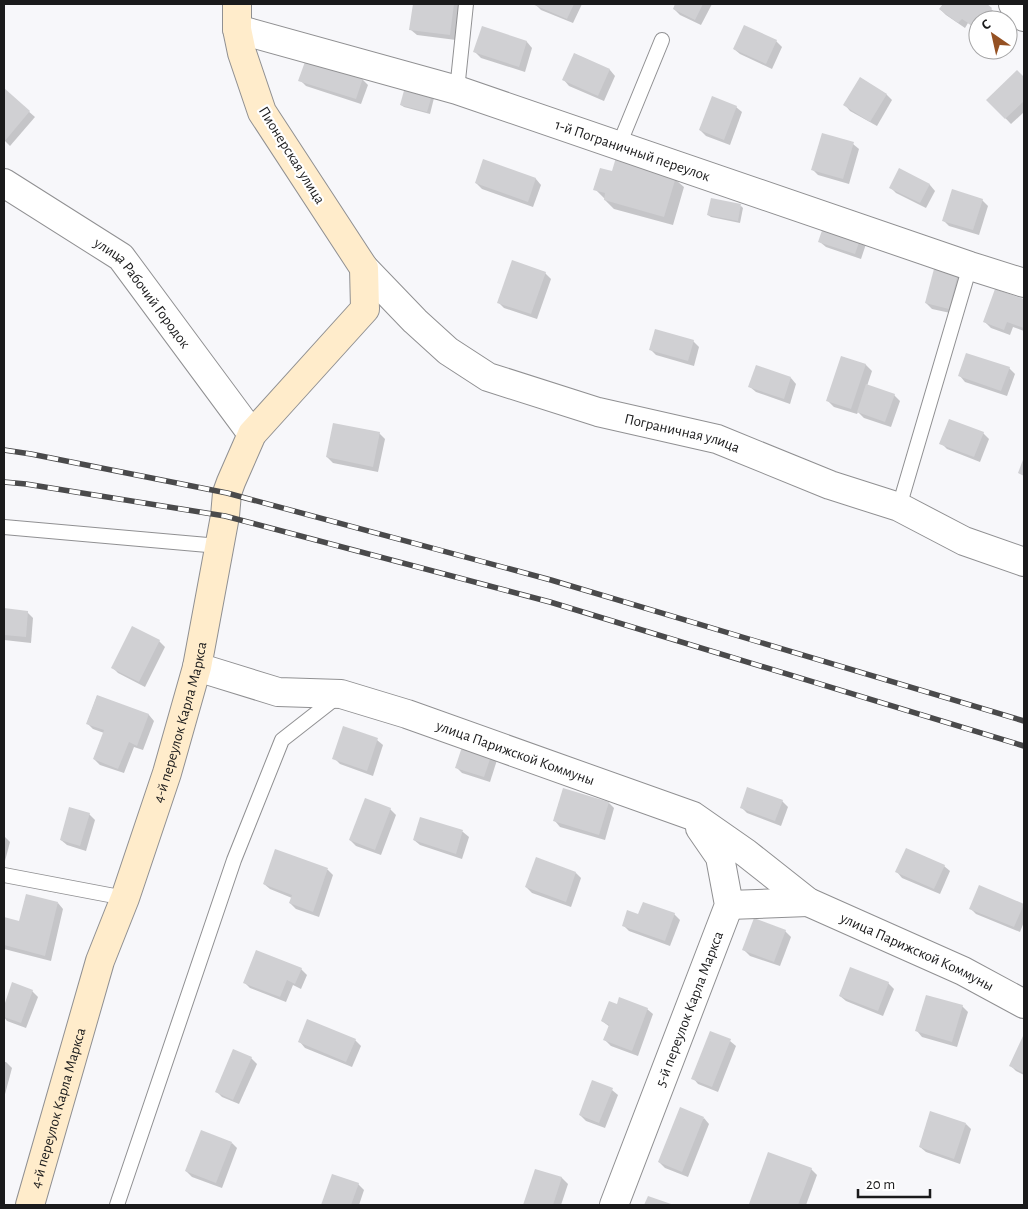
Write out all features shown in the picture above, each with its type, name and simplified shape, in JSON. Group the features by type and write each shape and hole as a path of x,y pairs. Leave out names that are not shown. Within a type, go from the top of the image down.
{"street":[{"path":"1013,4 1024,17"},
{"name":"1-й Пограничный переулок","path":"237,16 1024,283"},
{"name":"Пионерская улица","path":"237,16 242,53 262,112 364,268"},
{"name":"улица Рабочий Городок","path":"4,183 121,257 252,434"},
{"name":"4-й переулок Карла Маркса","path":"30,1205 100,961 125,898 167,773 197,667 230,482 252,434 365,309 364,268"},
{"name":"Пограничная улица","path":"364,268 415,321 448,351 488,378 598,412 717,439 830,484 900,507 964,541 1024,562"},
{"name":"улица Парижской Коммуны","path":"197,667 278,692 341,694 408,714 693,816 746,853 808,902 963,971 1024,1004"},
{"path":"693,816 720,857 729,904"},
{"name":"улица Парижской Коммуны","path":"729,904 808,902"},
{"name":"5-й переулок Карла Маркса","path":"614,1205 729,904"}],"lane":[{"path":"457,90 466,4"},
{"path":"619,145 662,40"},
{"path":"900,507 970,266"},
{"path":"4,527 219,546"},
{"path":"117,1205 234,860 282,740 341,694"},
{"path":"4,875 125,898"}],"building":[{"path":"413,4 454,4 450,35 409,30"},
{"path":"532,4 574,4 567,19"},
{"path":"675,4 703,4 695,20 673,9"},
{"path":"943,4 987,4 992,8 991,10 968,10 968,23 962,19 958,23 939,9"},
{"path":"744,25 777,40 766,64 733,49"},
{"path":"482,26 527,41 519,67 473,52"},
{"path":"574,53 610,69 598,96 562,80"},
{"path":"306,59 363,78 356,99 298,81"},
{"path":"1017,70 1024,77 1024,101 1005,119 986,100"},
{"path":"860,77 887,94 870,122 843,105"},
{"path":"405,87 432,95 427,112 400,105"},
{"path":"4,88 30,111 4,142"},
{"path":"712,96 737,106 724,140 699,130"},
{"path":"822,133 854,142 843,179 811,170"},
{"path":"617,154 676,177 664,217 604,200 605,193 593,190 600,168 612,171"},
{"path":"483,159 536,178 528,202 475,183"},
{"path":"899,168 930,184 920,203 889,188"},
{"path":"952,189 983,199 973,230 942,221"},
{"path":"711,198 741,204 738,221 707,215"},
{"path":"826,219 863,231 855,254 818,242"},
{"path":"512,260 546,272 531,314 497,303"},
{"path":"935,265 959,270 949,309 925,303"},
{"path":"995,289 1024,299 1024,328 1007,322 1004,330 983,322"},
{"path":"655,329 694,340 688,361 649,350"},
{"path":"966,353 1010,367 1001,391 958,376"},
{"path":"841,356 866,364 851,409 826,401"},
{"path":"756,365 791,377 784,399 748,387"},
{"path":"866,384 895,394 885,422 857,412"},
{"path":"949,419 984,432 974,457 939,444"},
{"path":"333,423 380,432 373,467 326,457"},
{"path":"1024,457 1024,476 1018,473"},
{"path":"4,608 28,611 26,637 4,635"},
{"path":"132,626 160,640 139,682 111,668"},
{"path":"97,695 149,714 137,746 129,742 118,769 93,759 104,730 86,724"},
{"path":"343,726 378,738 367,771 332,759"},
{"path":"463,744 492,753 484,777 455,768"},
{"path":"747,787 783,800 775,821 740,808"},
{"path":"563,788 609,802 599,835 553,821"},
{"path":"365,798 391,808 375,850 349,840"},
{"path":"69,807 90,813 80,846 60,840"},
{"path":"420,817 463,830 456,854 413,840"},
{"path":"906,848 945,865 934,889 895,872"},
{"path":"275,849 328,868 313,912 289,903 292,895 263,884"},
{"path":"536,857 576,872 566,902 525,887"},
{"path":"979,885 1024,904 1014,927 969,909"},
{"path":"26,894 58,902 45,956 4,945 4,917 19,921"},
{"path":"643,902 675,913 665,941 622,926 627,910 638,914"},
{"path":"754,918 786,930 774,962 742,950"},
{"path":"256,950 302,968 295,984 287,980 280,997 243,983"},
{"path":"850,967 889,982 878,1011 839,996"},
{"path":"12,982 33,990 21,1023 4,1017 4,1006"},
{"path":"926,995 963,1005 952,1042 915,1031"},
{"path":"619,997 648,1008 632,1051 603,1040 609,1025 601,1021 609,1001 617,1004"},
{"path":"307,1019 356,1039 346,1062 298,1042"},
{"path":"710,1031 731,1039 712,1087 691,1079"},
{"path":"1024,1036 1024,1073 1009,1066"},
{"path":"233,1049 252,1057 233,1100 215,1092"},
{"path":"592,1080 613,1088 599,1123 579,1115"},
{"path":"680,1107 704,1117 682,1172 658,1162"},
{"path":"930,1111 966,1123 954,1159 919,1147"},
{"path":"201,1130 232,1142 216,1183 185,1171"},
{"path":"768,1152 812,1168 798,1205 749,1204"},
{"path":"535,1169 562,1177 553,1205 523,1205"},
{"path":"332,1174 359,1183 351,1205 321,1205"},
{"path":"648,1196 674,1205 644,1205"}],"railway":[{"path":"4,450 227,493 551,580 1024,721"},
{"path":"4,482 225,516 550,602 1024,746"}]}
